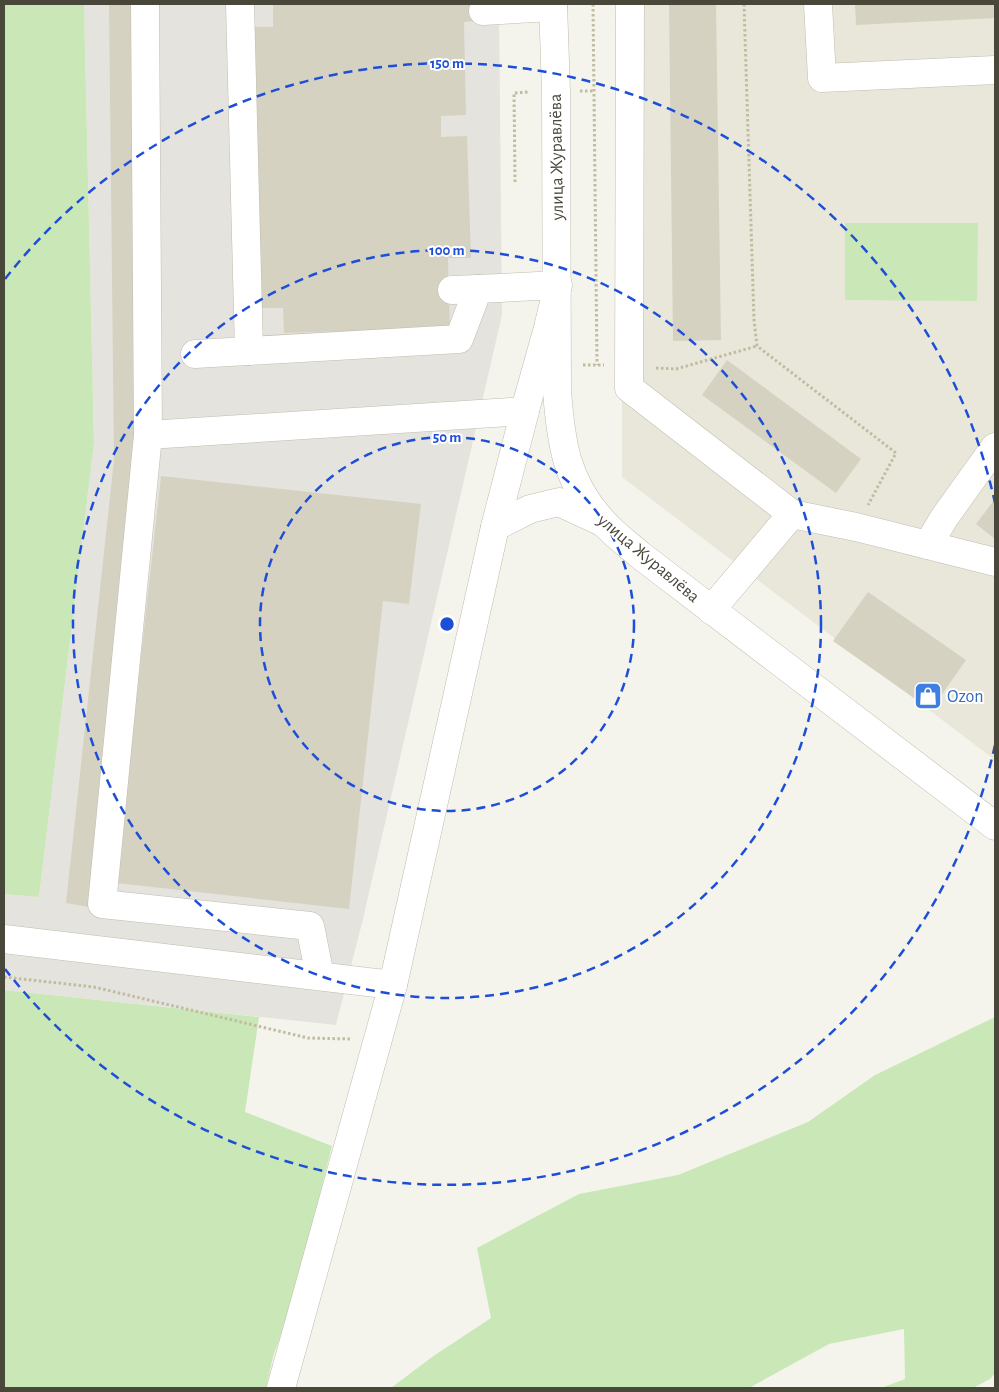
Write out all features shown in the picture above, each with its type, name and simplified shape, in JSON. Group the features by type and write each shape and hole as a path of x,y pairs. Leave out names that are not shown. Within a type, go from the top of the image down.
{"street":[{"path":"145,4 148,434 102,904 310,926 320,976"},
{"path":"240,4 249,351"},
{"path":"630,4 629,388 792,514 856,527 995,562"},
{"path":"818,4 822,78 995,70"},
{"path":"483,11 553,5"},
{"name":"улица Журавлёва","path":"553,5 556,91 557,392 565,456 580,493 603,523 640,555 995,826"},
{"path":"195,354 459,339 465,289 558,285 495,527 393,985 280,1388"},
{"path":"148,434 525,411"},
{"path":"928,545 944,518 995,447"},
{"path":"495,527 530,509 559,502 603,523"},
{"path":"711,610 792,514"},
{"path":"4,939 393,985"}],"path":[{"path":"593,4 597,365"},
{"path":"744,4 754,320 757,346 896,452 856,527"},
{"path":"558,365 676,369 757,346"},
{"path":"4,977 94,986 308,1038 378,1039"}],"shaded area":[{"path":"84,4 499,4 502,315 363,919 336,1025 4,990 4,894 39,897 94,443"},
{"path":"622,4 995,4 995,760 622,477"}],"green space":[{"path":"4,4 84,4 94,443 39,897 4,894"},
{"path":"845,223 978,223 977,301 845,300"},
{"path":"4,990 259,1017 245,1112 332,1146 294,1298 273,1357 266,1388 4,1388"},
{"path":"995,1017 995,1373 990,1379 973,1388 881,1388 905,1379 904,1329 829,1344 749,1388 391,1388 432,1357 491,1318 477,1248 579,1194 678,1175 808,1122 875,1075"}],"building":[{"path":"109,4 134,4 138,456 89,907 66,903 114,460"},
{"path":"273,4 476,4 477,21 464,22 466,115 441,116 441,137 467,136 471,258 448,258 450,328 284,333 283,308 255,308 247,27 273,27"},
{"path":"669,4 716,4 721,340 673,341"},
{"path":"855,4 995,4 995,18 856,25"},
{"path":"727,360 861,459 836,493 702,395"},
{"path":"161,476 421,504 409,604 383,601 349,909 116,883"},
{"path":"995,499 995,539 976,524"},
{"path":"868,592 966,660 931,710 833,641"}],"place":[{"name":"Ozon","path":"928,696"}]}
